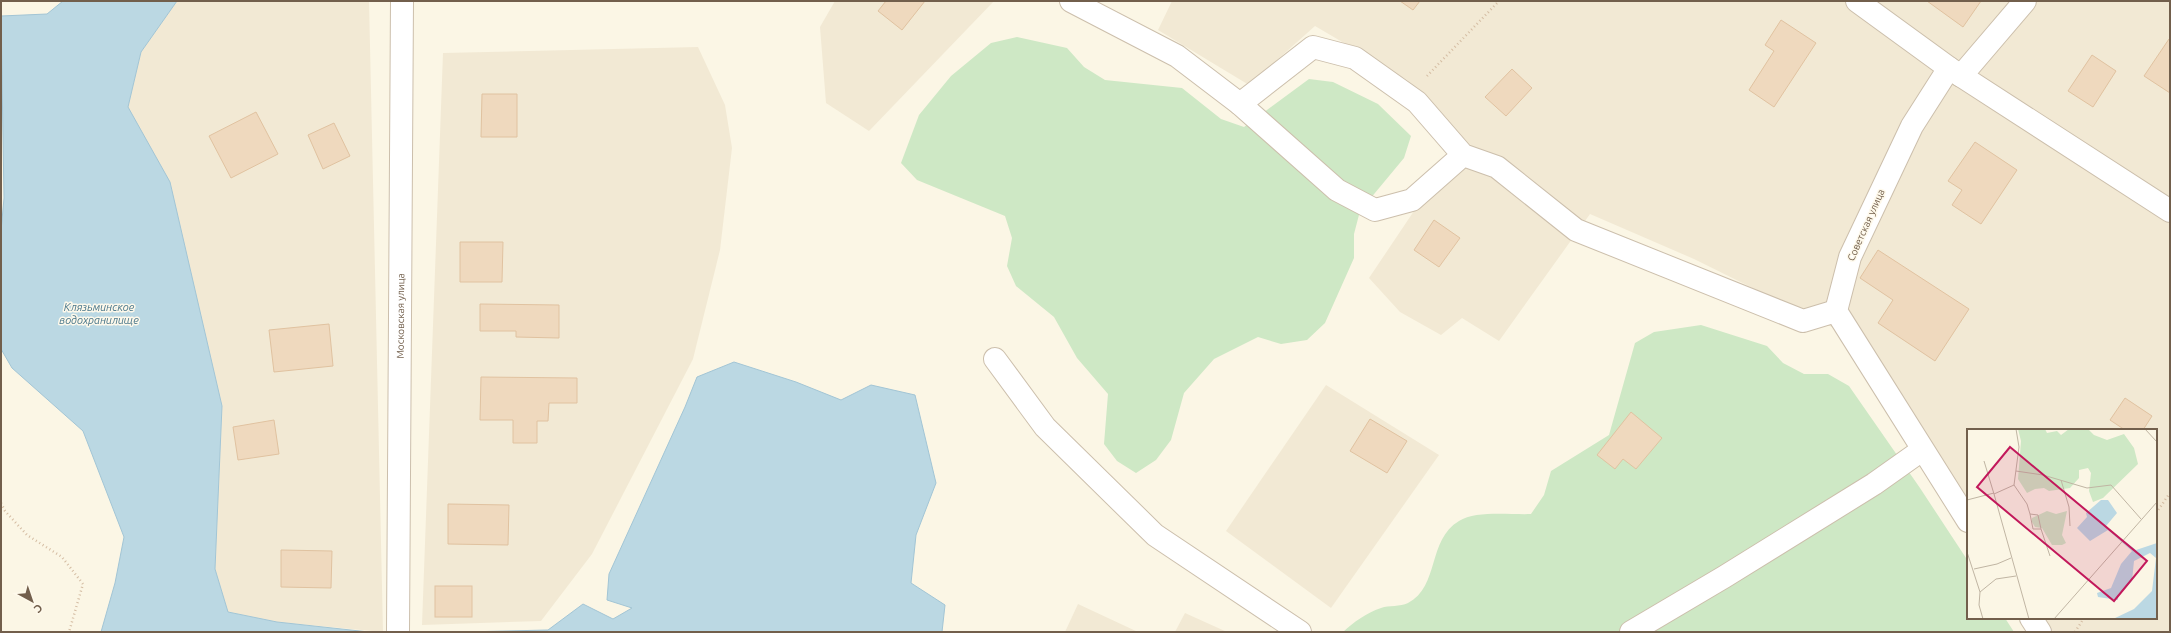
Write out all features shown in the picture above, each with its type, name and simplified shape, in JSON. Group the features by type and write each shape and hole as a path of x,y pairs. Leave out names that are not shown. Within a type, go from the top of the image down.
{"street":[{"name":"Московская улица","path":"398,631 402,1"},
{"path":"1071,1 1177,56 1240,104 1337,190 1375,210 1412,200 1463,155"},
{"path":"1857,1 1955,72 2170,211"},
{"name":"Советская улица","path":"1836,311 1850,257 1912,126 1955,72 2025,1"},
{"path":"1240,104 1313,47 1355,58 1417,102 1463,155 1497,167 1576,230 1803,321 1836,311 1967,519"},
{"path":"995,359 1045,427 1155,535 1300,632"},
{"path":"1631,632 1664,614 1835,508 1922,450"},
{"path":"2032,619 2040,632"}],"path":[{"path":"1408,96 1499,1"},
{"path":"2157,512 2170,493"},
{"path":"1,503 5,511 27,534 62,557 83,584 69,632"},
{"path":"2074,632 2083,619"}],"shaded area":[{"path":"177,1 369,1 383,632 277,622 228,612 215,569 222,406 128,107 141,52"},
{"path":"835,1 994,1 869,131 826,103 820,27"},
{"path":"1172,1 2170,1 2170,632 2051,632 2043,619 2157,619 2157,429 1967,429 1967,501 1866,344 1694,259 1590,214 1499,341 1462,318 1441,335 1400,312 1369,278 1463,138 1407,80 1315,26 1249,85 1158,30"},
{"path":"698,47 725,105 732,148 720,250 693,359 592,554 541,621 422,625 443,53"},
{"path":"1326,385 1439,455 1331,608 1226,531"},
{"path":"1078,604 1138,632 1065,632"},
{"path":"1185,613 1227,632 1175,632"}],"green space":[{"path":"1017,37 1067,48 1084,67 1105,80 1182,88 1221,119 1244,127 1309,79 1333,82 1378,104 1411,136 1404,158 1360,211 1354,234 1354,258 1325,323 1307,340 1281,344 1258,337 1214,359 1184,393 1171,440 1156,460 1136,473 1117,461 1104,444 1108,394 1077,358 1054,317 1016,286 1007,266 1012,238 1005,216 917,180 901,163 919,115 951,76 991,43"},
{"path":"1701,325 1767,346 1783,363 1804,374 1828,374 1849,386 1920,488 1967,559 1967,619 2006,619 2014,632 1343,632 1370,612 1384,607 1398,606 1408,603 1418,595 1425,586 1430,575 1442,539 1449,529 1459,521 1475,515 1484,514 1531,514 1544,495 1551,471 1609,435 1635,343 1654,332"}],"water":[{"name":"Клязьминское водохранилище","path":"63,1 177,1 141,52 128,107 170,182 222,406 215,569 228,612 277,622 369,632 101,632 115,583 124,537 83,431 12,368 1,349 1,231 4,198 1,16 47,14"},
{"path":"734,362 796,382 841,400 871,385 915,395 936,483 916,535 911,583 945,605 942,632 464,632 548,630 583,604 613,619 632,608 607,600 609,574 685,407 697,377"}],"building":[{"path":"886,1 925,1 902,30 878,11"},
{"path":"1400,1 1420,1 1413,10"},
{"path":"1927,1 1981,1 1963,27"},
{"path":"1781,20 1816,43 1774,107 1749,90 1774,51 1765,45"},
{"path":"2169,39 2170,40 2170,93 2144,76"},
{"path":"2092,55 2116,71 2093,107 2068,91"},
{"path":"1512,69 1532,88 1506,116 1485,97"},
{"path":"482,94 517,94 517,137 481,137"},
{"path":"256,112 278,154 231,178 209,136"},
{"path":"334,123 350,156 323,169 308,135"},
{"path":"1975,142 2017,170 1981,224 1952,205 1962,190 1948,181"},
{"path":"1434,220 1460,238 1439,267 1414,250"},
{"path":"460,242 503,242 502,282 460,282"},
{"path":"1878,250 1969,309 1935,361 1878,323 1893,300 1860,278"},
{"path":"480,304 559,305 559,338 516,337 516,331 480,331"},
{"path":"329,324 333,366 274,372 269,330"},
{"path":"481,377 577,378 577,403 549,403 548,421 537,421 537,443 513,443 513,420 480,420"},
{"path":"2125,398 2152,416 2144,429 2124,429 2110,420"},
{"path":"1631,412 1662,438 1636,469 1623,459 1615,469 1597,455"},
{"path":"1370,419 1407,441 1387,473 1350,451"},
{"path":"274,420 279,454 238,460 233,427"},
{"path":"448,504 509,505 508,545 448,544"},
{"path":"281,550 332,551 331,588 281,587"},
{"path":"435,586 472,586 472,617 435,617"}]}
